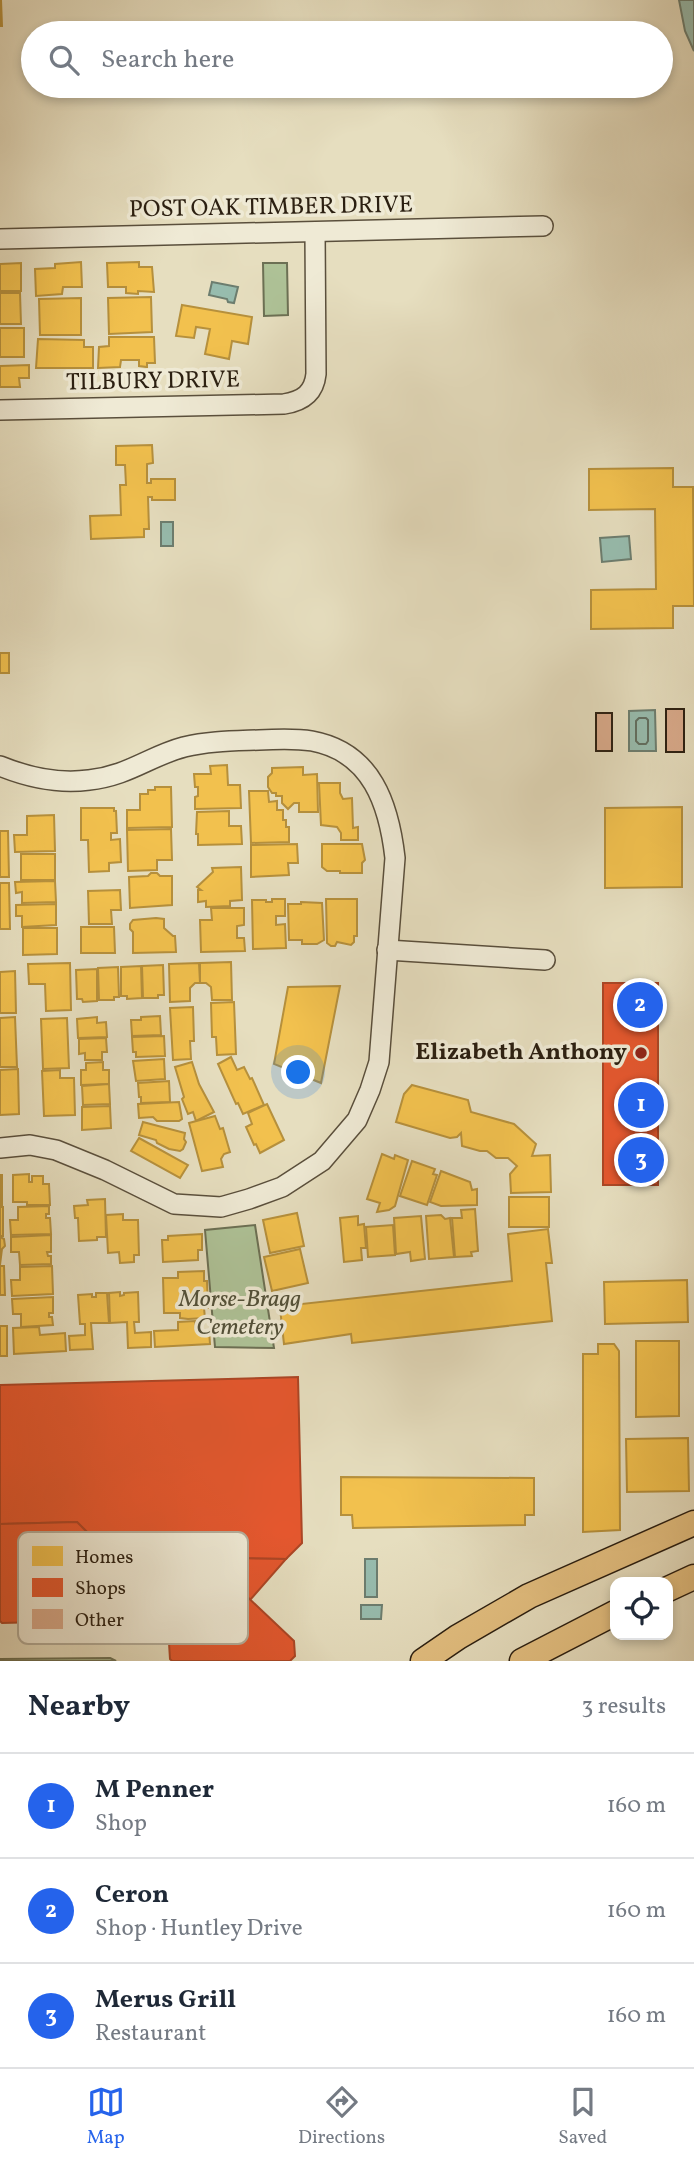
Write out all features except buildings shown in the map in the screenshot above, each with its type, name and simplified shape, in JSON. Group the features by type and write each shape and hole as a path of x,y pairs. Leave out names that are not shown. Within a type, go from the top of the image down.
{"main road":[{"path":"423,1661 457,1637 529,1596 694,1524"},
{"path":"673,1587 694,1577"},
{"path":"522,1661 610,1617"}],"street":[{"name":"POST OAK TIMBER DRIVE","path":"0,239 543,226"},
{"name":"TILBURY DRIVE","path":"0,410 284,404 300,401 312,391 316,374 315,232"},
{"path":"0,766 14,772 65,782 118,776 181,748 211,741 313,741 336,748 356,762 380,792 391,827 395,858 379,1062 357,1119 322,1161 282,1186 221,1207 174,1204 105,1170 56,1150 30,1145 0,1148"},
{"path":"387,950 545,960"}],"green space":[{"path":"263,263 287,263 288,315 264,316"},
{"name":"Morse-Bragg Cemetery","path":"255,1225 274,1348 215,1347 205,1230"},
{"path":"110,1658 116,1661 0,1661 0,1659"}],"water":[{"path":"679,0 694,0 694,51 685,31"},
{"path":"212,282 238,287 234,303 209,295"},
{"path":"161,522 173,522 173,546 161,546"},
{"path":"629,536 631,559 602,562 600,538"},
{"path":"655,710 656,751 629,751 629,711"},
{"path":"365,1559 377,1559 377,1597 365,1597"},
{"path":"361,1605 382,1605 381,1619 361,1619"}],"place":[{"name":"Ceron","path":"640,1005"},
{"name":"Elizabeth Anthony","path":"641,1053"},
{"name":"M Penner","path":"641,1105"},
{"name":"Merus Grill","path":"641,1160"}]}
